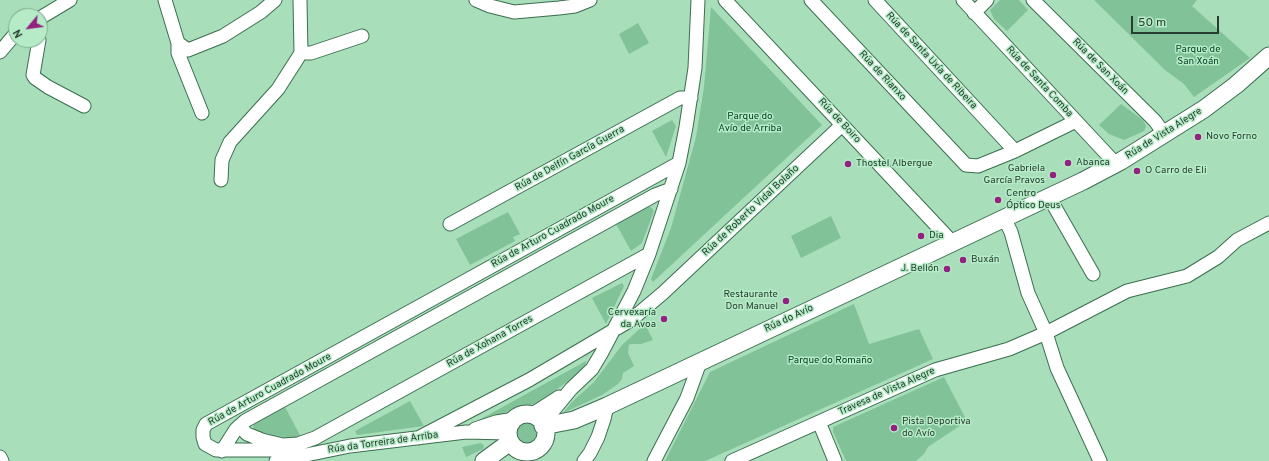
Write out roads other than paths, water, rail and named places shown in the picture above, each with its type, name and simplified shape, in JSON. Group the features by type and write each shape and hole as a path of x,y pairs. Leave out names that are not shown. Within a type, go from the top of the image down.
{"main road":[{"name":"Rúa de Vista Alegre","path":"1004,218 1116,164 1165,135 1236,85 1269,56"},
{"name":"Rúa do Avío","path":"484,461 527,431 574,420 607,406 1004,218"},
{"name":"Rúa do Avío","path":"500,461 527,431"}],"street":[{"path":"48,13 70,0"},
{"path":"165,0 178,43 178,53 202,113"},
{"path":"178,43 188,50 192,50 223,36 261,12 275,0"},
{"path":"222,180 222,160 230,142 278,89 301,53 300,0"},
{"path":"476,0 490,6 514,12 575,6 590,0"},
{"path":"527,431 592,368 615,330 650,254 679,163 695,68 698,0"},
{"name":"Rúa de Boiro","path":"725,0 952,242"},
{"name":"Rúa de Rianxo","path":"811,0 953,153 966,165 972,167 1015,151"},
{"name":"Rúa de Santa Uxía de Ribeira","path":"875,0 1015,151"},
{"name":"Rúa de Santa Comba","path":"963,0 1116,164"},
{"path":"974,13 987,0"},
{"name":"Rúa de San Xoán","path":"1033,0 1155,122 1165,135"},
{"path":"301,53 311,53 362,36"},
{"path":"0,52 8,42"},
{"path":"38,48 34,75 35,78 48,88 84,106"},
{"name":"Rúa de Delfín García Guerra","path":"450,224 680,98 691,98"},
{"path":"1015,151 1076,122"},
{"name":"Rúa de Roberto Vidal Bolaño","path":"418,438 579,352 631,320 659,296 842,125"},
{"name":"Rúa de Arturo Cuadrado Moure","path":"670,189 655,194 328,374 239,426 222,451 212,449 205,444 202,433 206,424 679,163"},
{"path":"1049,197 1093,274"},
{"path":"1004,218 1011,232 1028,293 1046,333 1057,368 1100,461"},
{"name":"Travesa de Vista Alegre","path":"732,461 935,370 1009,349 1046,333 1127,291 1187,276 1218,257 1237,240 1269,223"},
{"name":"Rúa de Xohana Torres","path":"239,426 247,434 262,440 283,445 298,444 315,438 650,254"},
{"path":"634,291 647,296 659,296"},
{"path":"654,461 687,398 700,362"},
{"path":"584,461 598,437 607,406"},
{"path":"464,433 459,428 459,423 467,413"},
{"name":"Rúa da Torreira de Arriba","path":"276,461 350,446 464,433 496,422 527,431"},
{"path":"819,422 835,461"},
{"path":"331,430 350,446"},
{"path":"222,451 285,450 310,454 315,438"},
{"path":"0,456 2,461"}],"place":[{"name":"Novo Forno","path":"1198,137"},
{"name":"Abanca","path":"1068,163"},
{"name":"Thostel Albergue","path":"848,164"},
{"name":"O Carro de Eli","path":"1137,171"},
{"name":"Gabriela García Pravos","path":"1053,175"},
{"name":"Centro Óptico Deus","path":"998,200"},
{"name":"Dia","path":"921,236"},
{"name":"Buxán","path":"963,260"},
{"name":"J. Bellón","path":"947,269"},
{"name":"Restaurante Don Manuel","path":"786,301"},
{"name":"Cervexaría da Avoa","path":"664,319"},
{"name":"Pista Deportiva do Avío","path":"894,428"}],"park label":[{"name":"Parque de San Xoán","path":"1198,56"},
{"name":"Parque do Avío de Arriba","path":"750,122"},
{"name":"Parque do Romaño","path":"830,361"}]}
